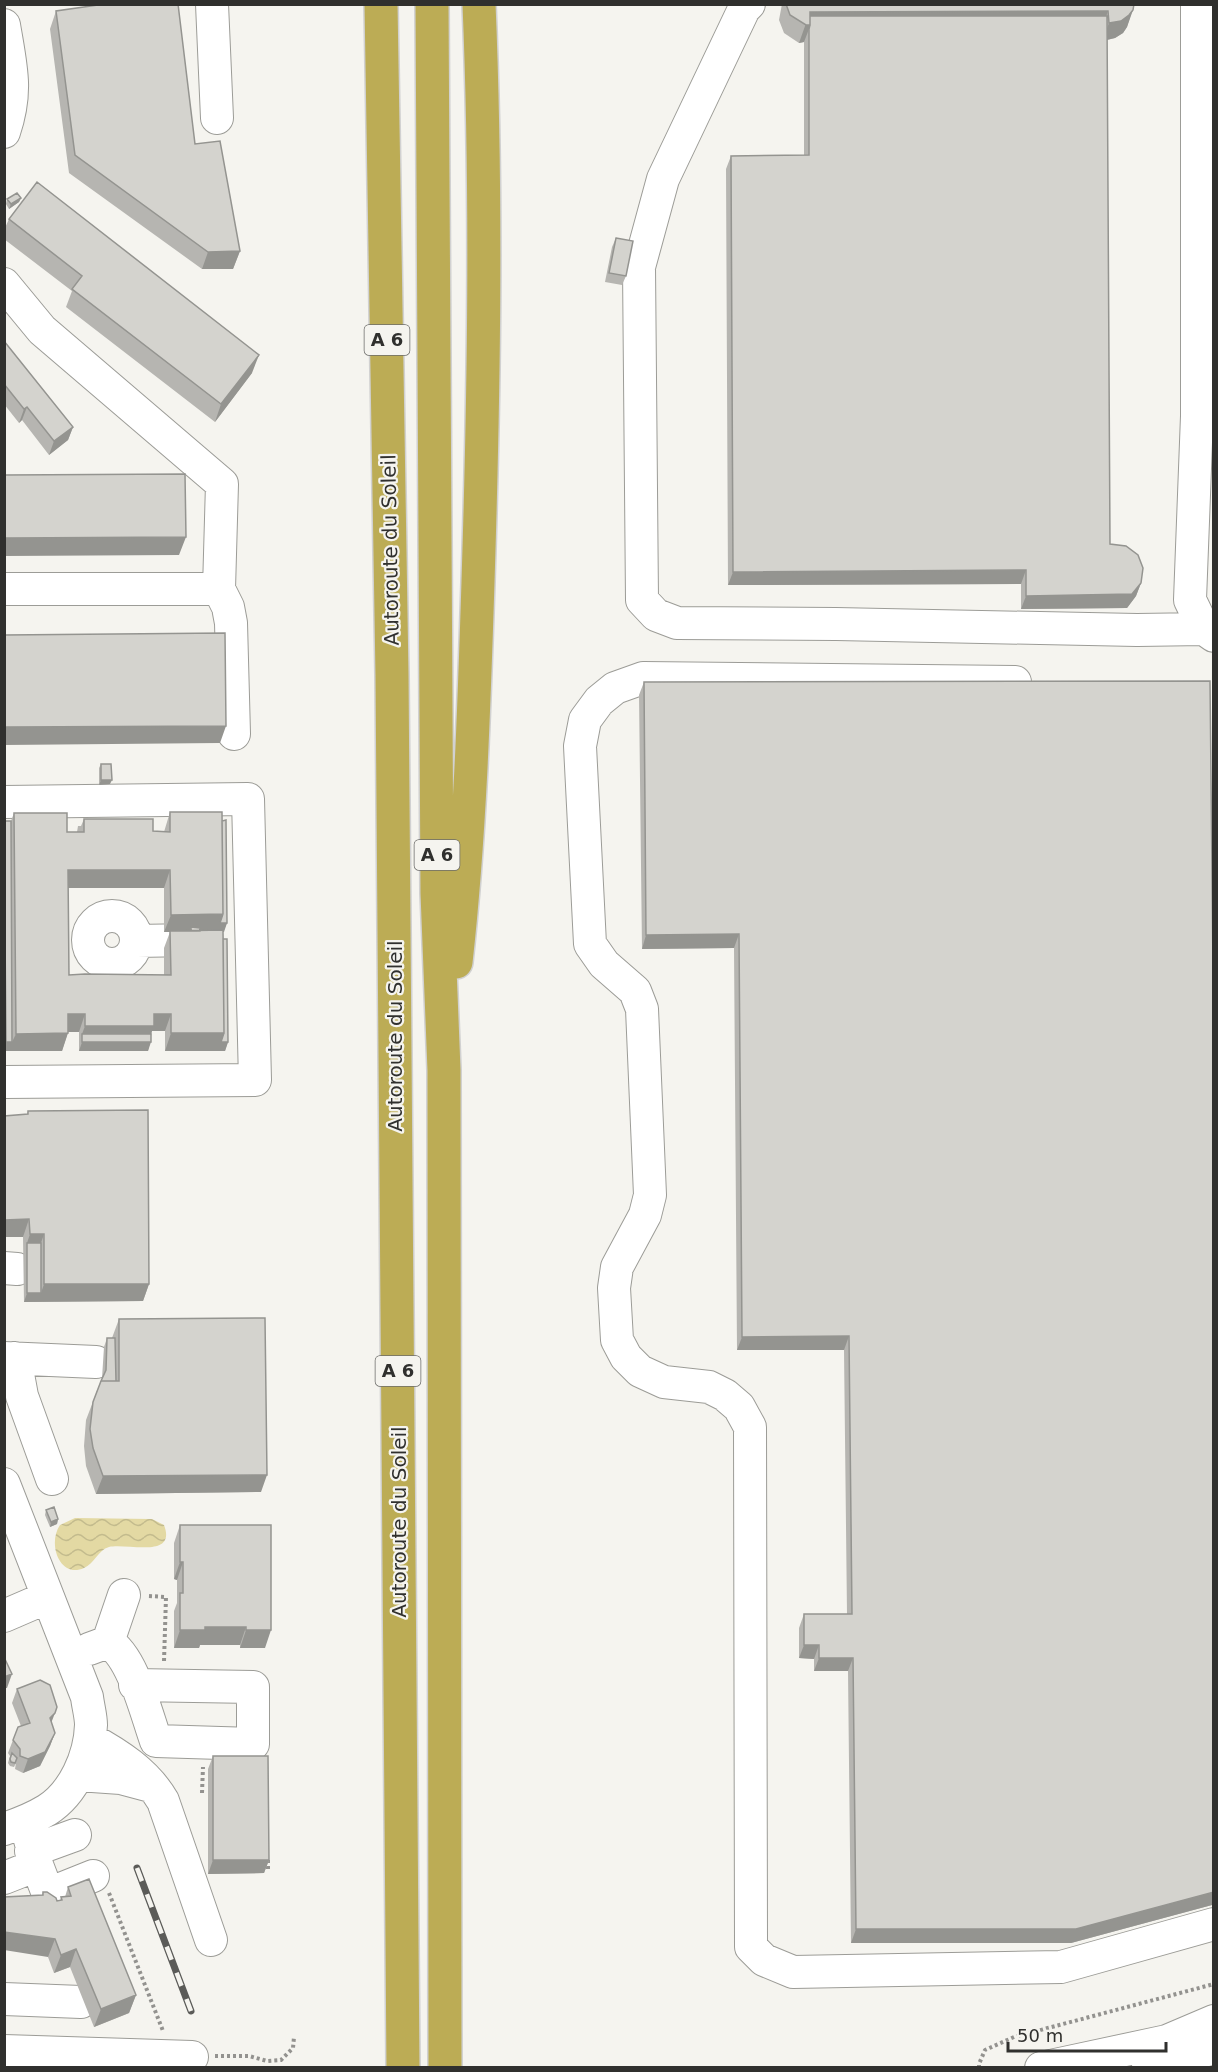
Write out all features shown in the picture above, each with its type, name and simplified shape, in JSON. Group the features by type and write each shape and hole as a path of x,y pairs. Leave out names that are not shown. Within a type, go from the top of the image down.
{"highway":[{"name":"Autoroute du Soleil","path":"381,4 392,687 403,2067"},
{"name":"A 6","path":"432,4 437,893 444,1070 445,2067"},
{"path":"444,1070 464,890 476,657 482,454 483,106 479,4"},
{"path":"483,106 489,4"}],"street":[{"path":"4,7 16,4"},
{"path":"212,4 217,118"},
{"path":"749,4 744,9 663,179 639,267 642,600 656,615 677,623 847,624 1209,632"},
{"path":"1197,4 1197,416 1190,600 1209,632"},
{"path":"4,25 14,88 12,110 4,132"},
{"path":"4,284 42,330 222,484 219,589 228,607 231,623 234,734"},
{"path":"4,589 219,589"},
{"path":"1047,682 643,678 615,688 599,701 585,720 580,746 590,944 604,964 635,991 642,1009 650,1195 645,1215 617,1267 614,1288 617,1340 626,1357 640,1371 664,1382 709,1387 725,1395 739,1407 750,1427 751,1947 764,1960 793,1972 1061,1967 1214,1924"},
{"path":"4,802 248,799 255,1080 4,1082"},
{"path":"137,941 250,939"},
{"path":"52,1479 10,1358 96,1362"},
{"path":"4,1484 87,1697 91,1723 90,1739 78,1775 66,1793 49,1809 24,1842 4,1878"},
{"path":"108,1642 124,1595"},
{"path":"4,1616 48,1597"},
{"path":"71,1655 108,1642"},
{"path":"108,1642 118,1648 127,1662 135,1684"},
{"path":"90,1739 141,1773 155,1787 163,1801 211,1940"},
{"path":"78,1775 121,1778 155,1787"},
{"path":"24,1842 75,1835"},
{"path":"24,1842 48,1894 99,1880"},
{"path":"4,1977 76,1991 4,1999"},
{"path":"1041,2067 1167,2041 1214,2021"},
{"path":"1147,2067 1214,2048"},
{"path":"4,2051 201,2056"}],"path":[{"path":"202,1793 203,1757"},
{"path":"268,1858 268,1869"},
{"path":"99,1880 164,2034"},
{"path":"979,2067 986,2050 1014,2037 1214,1984"},
{"path":"201,2056 249,2056 267,2061 281,2060 293,2048 294,2037"}],"water":[{"path":"75,1518 152,1519 164,1525 166,1536 157,1546 109,1547 84,1568 68,1569 58,1558 56,1533 60,1525"}],"building":[{"path":"105,4 178,4 195,144 220,141 240,251 208,252 75,155 56,11"},
{"path":"786,4 1134,4 1129,15 1121,21 1109,23 1108,11 810,12 810,25 806,25 790,15"},
{"path":"810,16 1107,16 1110,544 1126,546 1138,555 1143,568 1141,583 1132,594 1026,596 1026,570 733,572 731,156 809,155"},
{"path":"37,182 259,355 221,404 72,289 82,276 9,219"},
{"path":"17,193 21,198 11,204 7,199"},
{"path":"616,238 633,241 626,276 609,273"},
{"path":"4,341 73,427 54,441 27,407 24,409 4,384"},
{"path":"185,474 186,537 4,538 4,475"},
{"path":"225,633 226,726 4,727 4,635"},
{"path":"1210,681 1214,1066 1214,1892 1076,1929 856,1929 853,1658 819,1658 819,1645 804,1645 804,1614 852,1614 849,1336 742,1337 739,934 646,935 644,682"},
{"path":"101,764 111,764 112,780 101,780"},
{"path":"170,812 222,812 223,914 171,915 170,870 68,870 69,975 171,975 170,931 223,930 224,1033 171,1033 171,1014 154,1014 154,1026 85,1026 85,1014 68,1014 68,1033 16,1034 14,813 67,813 67,832 84,832 84,819 153,819 153,831 170,832"},
{"path":"226,820 227,923 220,923 223,914 222,821"},
{"path":"4,821 11,821 12,1042 6,1042"},
{"path":"191,927 200,928 200,931 191,931"},
{"path":"223,939 227,939 228,1042 221,1042 224,1033"},
{"path":"82,1034 151,1034 151,1042 82,1042"},
{"path":"148,1110 149,1284 44,1284 44,1234 30,1234 29,1219 4,1220 4,1116 28,1114 28,1111"},
{"path":"27,1243 41,1243 41,1293 27,1293"},
{"path":"265,1318 267,1475 103,1476 93,1448 90,1429 93,1402 101,1381 119,1381 119,1319"},
{"path":"107,1338 115,1338 116,1381 101,1381 106,1370"},
{"path":"54,1507 58,1519 51,1522 46,1510"},
{"path":"180,1525 271,1525 271,1630 246,1630 246,1627 205,1627 205,1630 180,1630 183,1562 180,1562"},
{"path":"4,1657 12,1674 4,1677"},
{"path":"40,1680 50,1685 57,1707 50,1718 55,1733 45,1752 28,1759 20,1756 20,1749 13,1740 18,1727 30,1723 17,1689"},
{"path":"12,1753 17,1758 15,1763 10,1759"},
{"path":"213,1756 268,1756 269,1860 213,1860"},
{"path":"89,1879 136,1995 101,2009 76,1949 61,1955 55,1939 4,1932 4,1897 43,1895 43,1892 47,1892 57,1901 62,1900 61,1897 71,1896 68,1887"}],"railway":[{"path":"137,1868 191,2011"}]}
